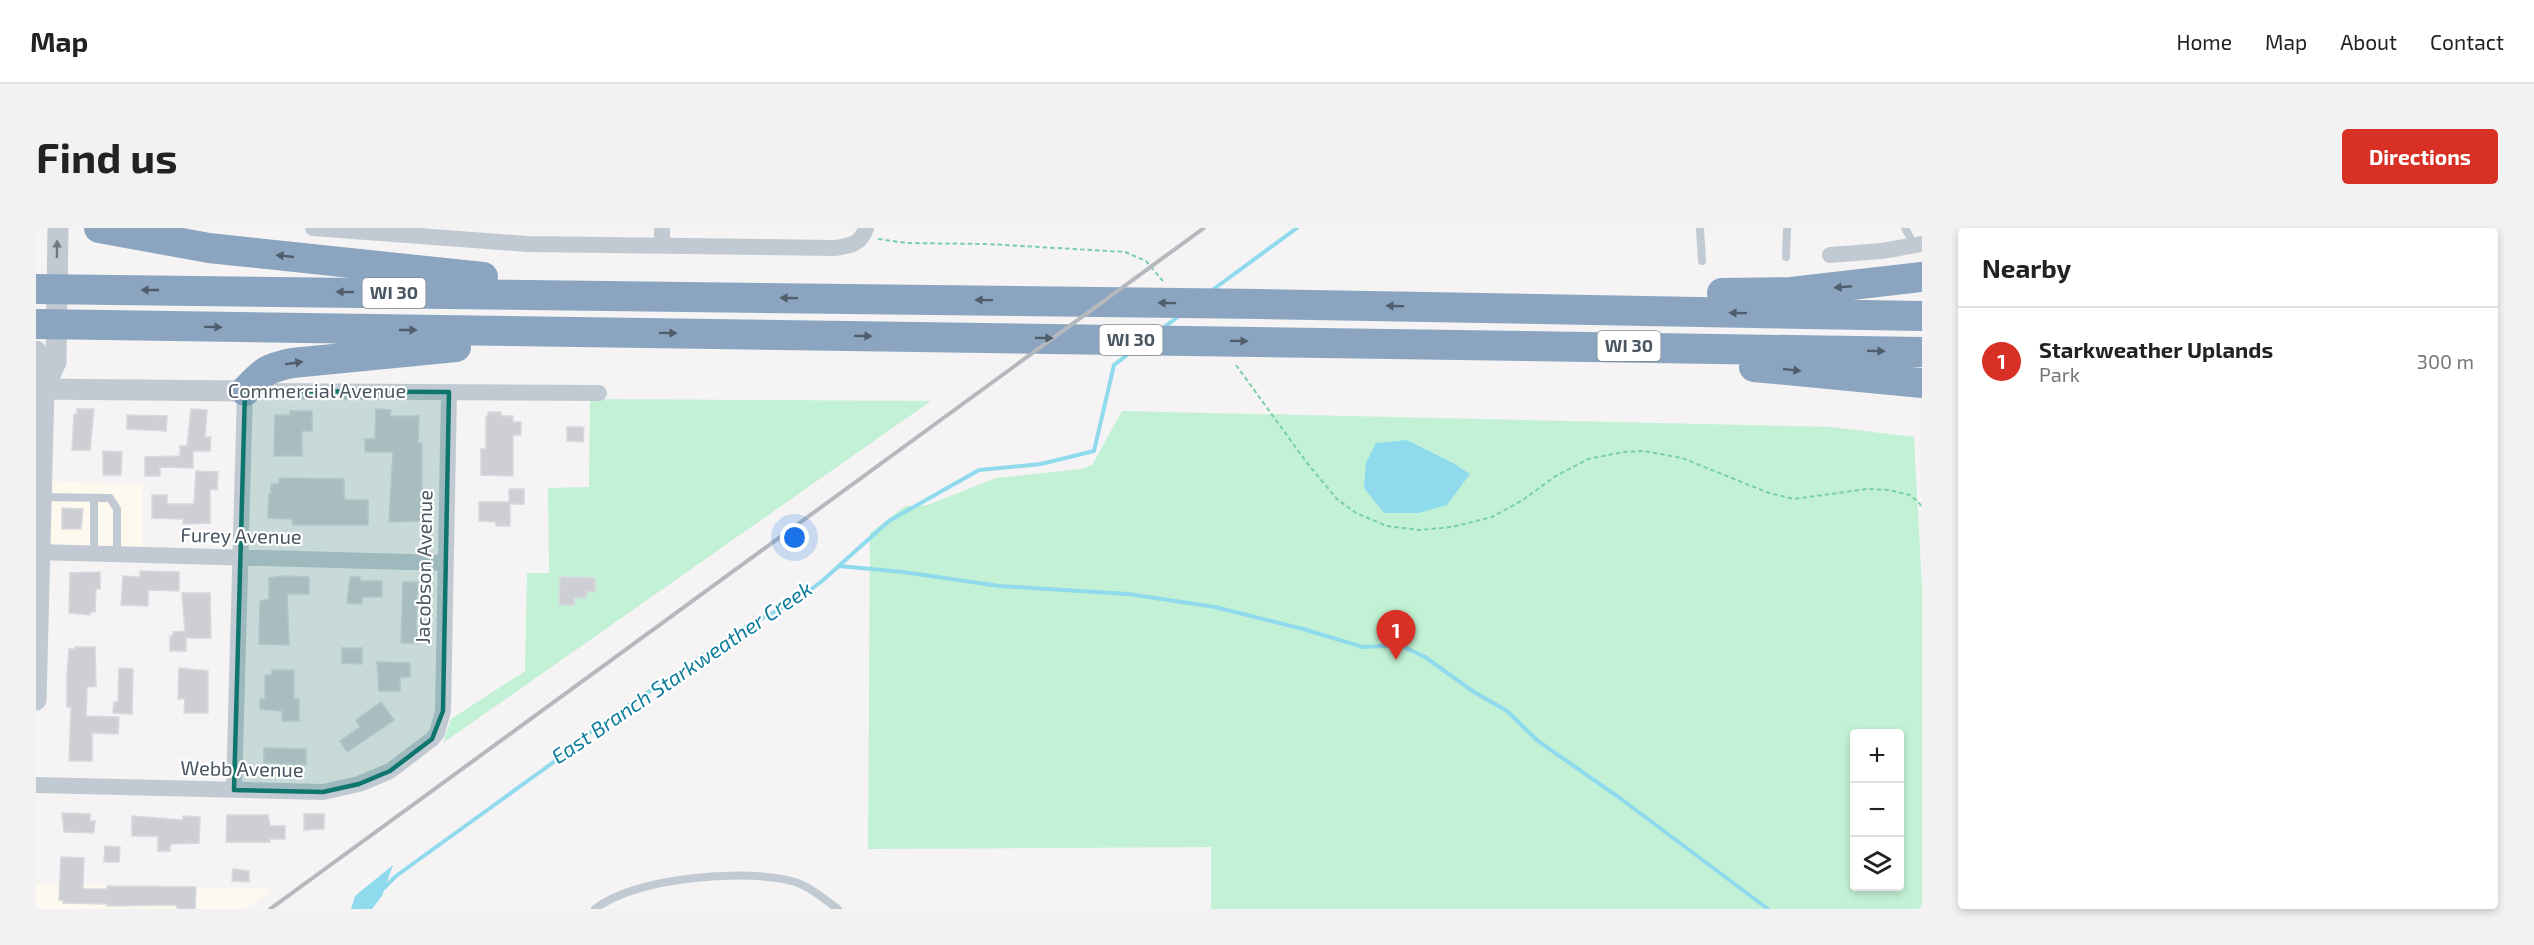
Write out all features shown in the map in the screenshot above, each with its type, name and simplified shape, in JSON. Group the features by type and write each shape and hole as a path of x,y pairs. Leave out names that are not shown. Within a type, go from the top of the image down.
{"highway":[{"path":"99,228 209,248 698,297"},
{"path":"1454,307 1540,296 1791,292 1922,277"},
{"name":"WI 30","path":"36,289 1288,304 1922,316"},
{"name":"WI 30","path":"36,324 1922,352"},
{"path":"245,391 255,379 272,368 292,363 609,332"},
{"path":"1335,342 1556,358 1671,360 1922,383"}],"street":[{"path":"40,389 56,362 58,228"},
{"path":"313,228 452,233 526,244 834,248 848,246 865,232"},
{"path":"662,228 662,246"},
{"path":"1830,255 1882,251 1918,245"},
{"path":"36,289 36,295"},
{"path":"36,351 40,389 42,497 38,552 36,700"},
{"name":"Commercial Avenue","path":"40,389 599,393"},
{"path":"234,790 245,391"},
{"name":"Jacobson Avenue","path":"432,739 437,734 443,711 449,392"},
{"name":"Furey Avenue","path":"38,552 445,562"},
{"name":"Webb Avenue","path":"36,785 323,792 359,784 390,771 432,739"}],"lane":[{"path":"1700,228 1702,261"},
{"path":"1786,257 1787,228"},
{"path":"1905,228 1918,245"},
{"path":"42,497 110,498 117,509 117,554"},
{"path":"93,554 94,498"},
{"path":"596,909 607,900 630,890 706,877 731,876 782,879 799,883 838,909"}],"path":[{"path":"865,232 907,243 988,244 1125,252 1146,261 1165,283"},
{"path":"1232,360 1307,463 1337,499 1356,513 1387,526 1419,530 1452,527 1492,517 1523,500 1554,477 1588,459 1623,452 1644,451 1682,458 1769,493 1794,499 1867,489 1888,490 1910,495 1922,509"}],"highlighted area":[{"path":"245,391 449,392 443,711 432,739 390,771 359,784 323,792 234,790"}],"shaded area":[{"path":"43,481 142,484 142,555 36,552"},
{"path":"36,883 272,889 245,909 36,909"}],"green space":[{"path":"590,399 931,401 443,743 451,719 525,671 527,573 549,573 548,488 589,487"},
{"path":"1122,411 1831,427 1914,437 1922,586 1922,909 1211,909 1211,847 868,849 870,533 905,506 928,505 996,478 1081,469 1092,465"}],"water":[{"path":"1407,440 1470,474 1447,505 1419,513 1384,513 1364,488 1366,463 1376,443"},
{"path":"393,865 382,896 372,909 351,909 355,896"}],"building":[{"path":"77,409 94,409 90,450 72,450 74,414 77,414"},
{"path":"191,409 207,410 205,437 211,437 210,451 193,451 193,468 160,467 160,476 145,476 145,457 180,456 180,446 187,446"},
{"path":"376,409 391,410 390,416 419,416 418,443 422,443 422,521 389,522 393,452 365,452 365,439 375,439"},
{"path":"290,411 312,411 312,431 302,431 302,456 274,456 275,415 290,415"},
{"path":"488,412 501,412 501,416 513,416 513,422 521,422 521,435 513,435 513,476 481,475 481,449 486,449"},
{"path":"127,415 167,416 166,431 127,429"},
{"path":"567,427 584,427 583,442 567,441"},
{"path":"103,451 122,452 121,475 103,475"},
{"path":"196,471 218,472 217,490 210,489 210,523 183,524 183,519 152,518 152,495 167,495 167,504 194,504"},
{"path":"279,478 344,479 344,500 368,500 368,525 293,525 292,519 268,518 271,484 279,484"},
{"path":"509,489 524,489 524,504 510,504 510,526 496,526 496,522 479,521 479,502 509,502"},
{"path":"62,508 83,509 81,529 62,529"},
{"path":"140,571 179,572 179,591 148,590 148,606 121,605 123,576 140,577"},
{"path":"100,572 100,589 96,589 95,612 90,612 90,615 69,613 70,573"},
{"path":"309,577 309,594 287,594 289,645 259,644 260,601 269,599 269,578"},
{"path":"350,577 360,577 360,581 382,581 382,597 362,597 362,604 347,603"},
{"path":"560,577 595,578 595,592 587,591 586,598 574,598 574,605 559,605"},
{"path":"403,582 418,582 416,630 420,630 419,643 401,643"},
{"path":"182,593 210,593 211,638 186,638 186,651 170,651 170,636 173,636 173,632 185,631"},
{"path":"75,647 95,647 96,686 87,687 86,716 119,717 118,734 92,733 92,761 69,761 71,707 67,707 67,673 69,649 75,649"},
{"path":"342,648 362,648 362,664 342,663"},
{"path":"377,662 410,663 410,677 400,677 400,691 379,691"},
{"path":"119,668 133,669 132,714 113,713 114,702 118,702"},
{"path":"179,668 208,671 208,713 184,713 185,699 178,699"},
{"path":"272,670 294,670 294,699 299,699 299,721 282,721 282,711 260,709 260,699 265,699 265,675 272,675"},
{"path":"381,702 394,720 347,752 340,741 360,727 356,720"},
{"path":"264,748 306,749 306,765 264,763"},
{"path":"62,813 90,814 90,821 95,821 94,833 64,832"},
{"path":"304,814 324,814 324,829 304,830"},
{"path":"227,815 268,815 270,826 285,826 285,839 270,839 270,842 226,842"},
{"path":"132,816 183,820 183,816 200,817 199,843 172,844 170,851 158,851 158,836 132,836"},
{"path":"105,846 120,847 119,862 104,862"},
{"path":"61,857 84,858 83,889 107,889 107,886 196,887 195,909 178,909 175,905 107,906 107,904 63,903 63,900 59,900"},
{"path":"233,869 249,871 249,882 232,881"}],"waterway":[{"name":"East Branch Starkweather Creek","path":"1211,291 1297,228"},
{"name":"East Branch Starkweather Creek","path":"1163,328 1179,316"},
{"name":"East Branch Starkweather Creek","path":"384,888 396,876 551,764 602,723 750,624 793,603 822,581 889,521 979,470 1041,464 1094,451 1114,365 1131,352"},
{"path":"839,566 903,572 999,586 1128,594 1215,607 1363,647 1400,645 1425,657 1474,692 1507,711 1538,741 1617,796 1768,909"}],"railway":[{"path":"270,909 1204,228"}],"place":[{"name":"Starkweather Uplands","path":"1396,660"}]}
